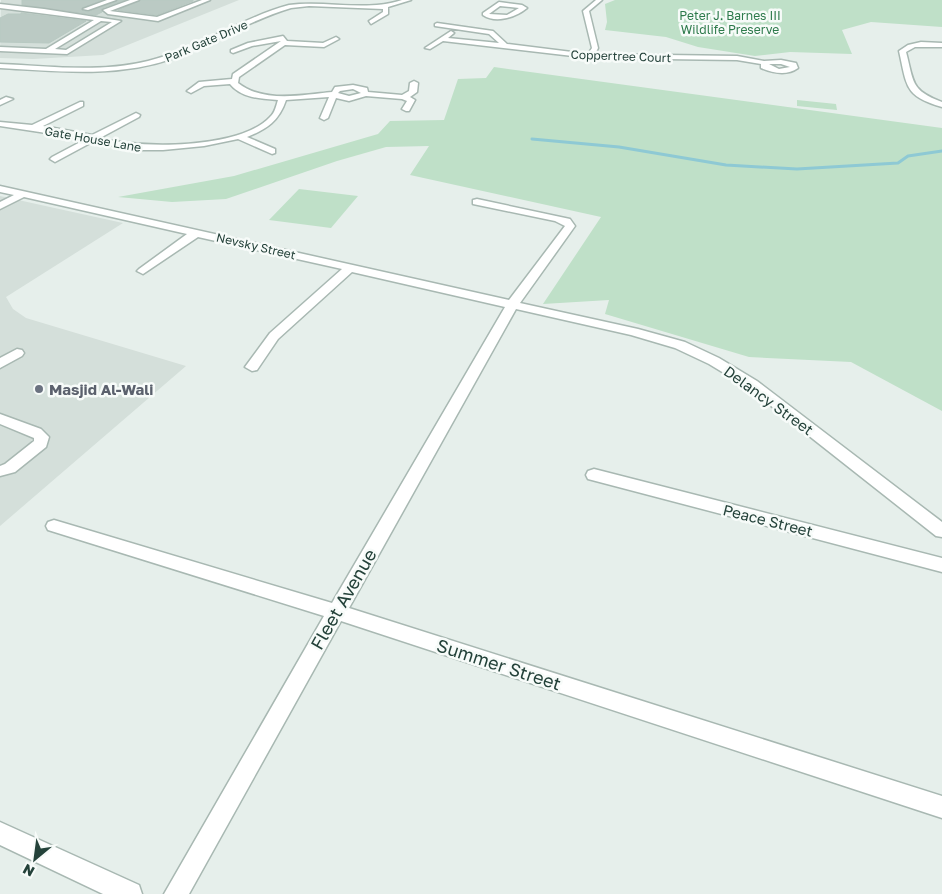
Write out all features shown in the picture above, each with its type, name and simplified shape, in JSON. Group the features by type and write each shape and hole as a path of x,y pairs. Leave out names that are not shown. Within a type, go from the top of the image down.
{"street":[{"path":"86,9 113,0"},
{"path":"102,12 136,0"},
{"path":"36,2 158,19 208,0"},
{"name":"Park Gate Drive","path":"0,66 89,70 146,64 169,57 286,7 318,2 359,7 383,7 408,0"},
{"path":"590,56 594,48 586,11 599,0"},
{"path":"318,2 319,10 322,12"},
{"path":"502,2 524,8 508,17 487,16 485,14 502,2"},
{"path":"0,6 32,7 48,12 118,21 67,52 0,49"},
{"path":"372,22 386,13 386,8 383,7"},
{"path":"47,51 100,19"},
{"path":"436,25 491,32 506,47"},
{"path":"237,28 251,30"},
{"path":"428,48 459,28"},
{"path":"270,33 283,41"},
{"path":"233,51 250,44 283,41 320,45 329,44 336,39"},
{"name":"Coppertree Court","path":"443,39 590,56 663,59 737,58 765,63"},
{"path":"191,91 202,84 234,81 241,71 283,41"},
{"path":"320,45 328,49 329,52"},
{"path":"942,45 918,45 904,49 902,52 912,89 922,98 942,105"},
{"path":"234,81 238,88 244,92 264,97 283,98 334,94"},
{"path":"403,97 413,92 414,83"},
{"path":"324,118 338,89 353,87 364,90 365,94 403,97 411,100 406,108"},
{"name":"Gate House Lane","path":"0,124 95,139 124,146 156,148 190,145 239,136 263,127 279,112 283,98"},
{"path":"0,103 9,99"},
{"path":"33,128 80,104"},
{"path":"55,158 95,139 136,115"},
{"path":"6,132 18,126"},
{"path":"239,136 272,151"},
{"name":"Nevsky Street","path":"0,189 512,305"},
{"path":"0,206 23,194"},
{"name":"Fleet Avenue","path":"176,894 512,305 570,226 552,217 477,202"},
{"path":"143,270 196,232"},
{"path":"252,367 274,336 350,268"},
{"name":"Delancy Street","path":"512,305 680,345 714,361 752,384 942,531"},
{"path":"0,364 17,353"},
{"path":"0,419 36,432 42,437 41,443 10,468 0,471"},
{"name":"Peace Street","path":"594,475 942,565"},
{"name":"Summer Street","path":"54,526 336,612 942,807"},
{"path":"0,833 130,894"}],"shaded area":[{"path":"1,0 239,0 103,55 33,59 0,58"},
{"path":"0,196 123,223 6,297 13,309 26,318 186,366 0,526"}],"green space":[{"name":"Peter J. Barnes III Wildlife Preserve","path":"615,0 942,0 942,27 871,22 842,30 852,54 790,52 755,56 698,47 666,37 605,30 607,22 605,4"},
{"path":"494,67 942,128 942,411 851,362 749,357 605,314 609,300 543,304 601,217 410,175 429,146 386,147 337,161 226,199 172,202 118,197 234,176 378,134 390,121 444,120 458,79 486,78"},
{"path":"797,100 836,104 837,110 797,106"},
{"path":"299,189 358,196 331,228 269,220"}],"building":[{"path":"22,0 102,0 81,8 83,11 88,12 118,0 125,0 102,8 102,12 96,15 22,5"},
{"path":"141,0 193,1 157,15 118,10"},
{"path":"21,13 86,21 49,43 0,42 0,18 8,14"}],"waterway":[{"path":"532,139 619,147 726,165 797,169 898,163 908,156 942,151"}],"place":[{"name":"Masjid Al-Wali","path":"39,389"}]}
